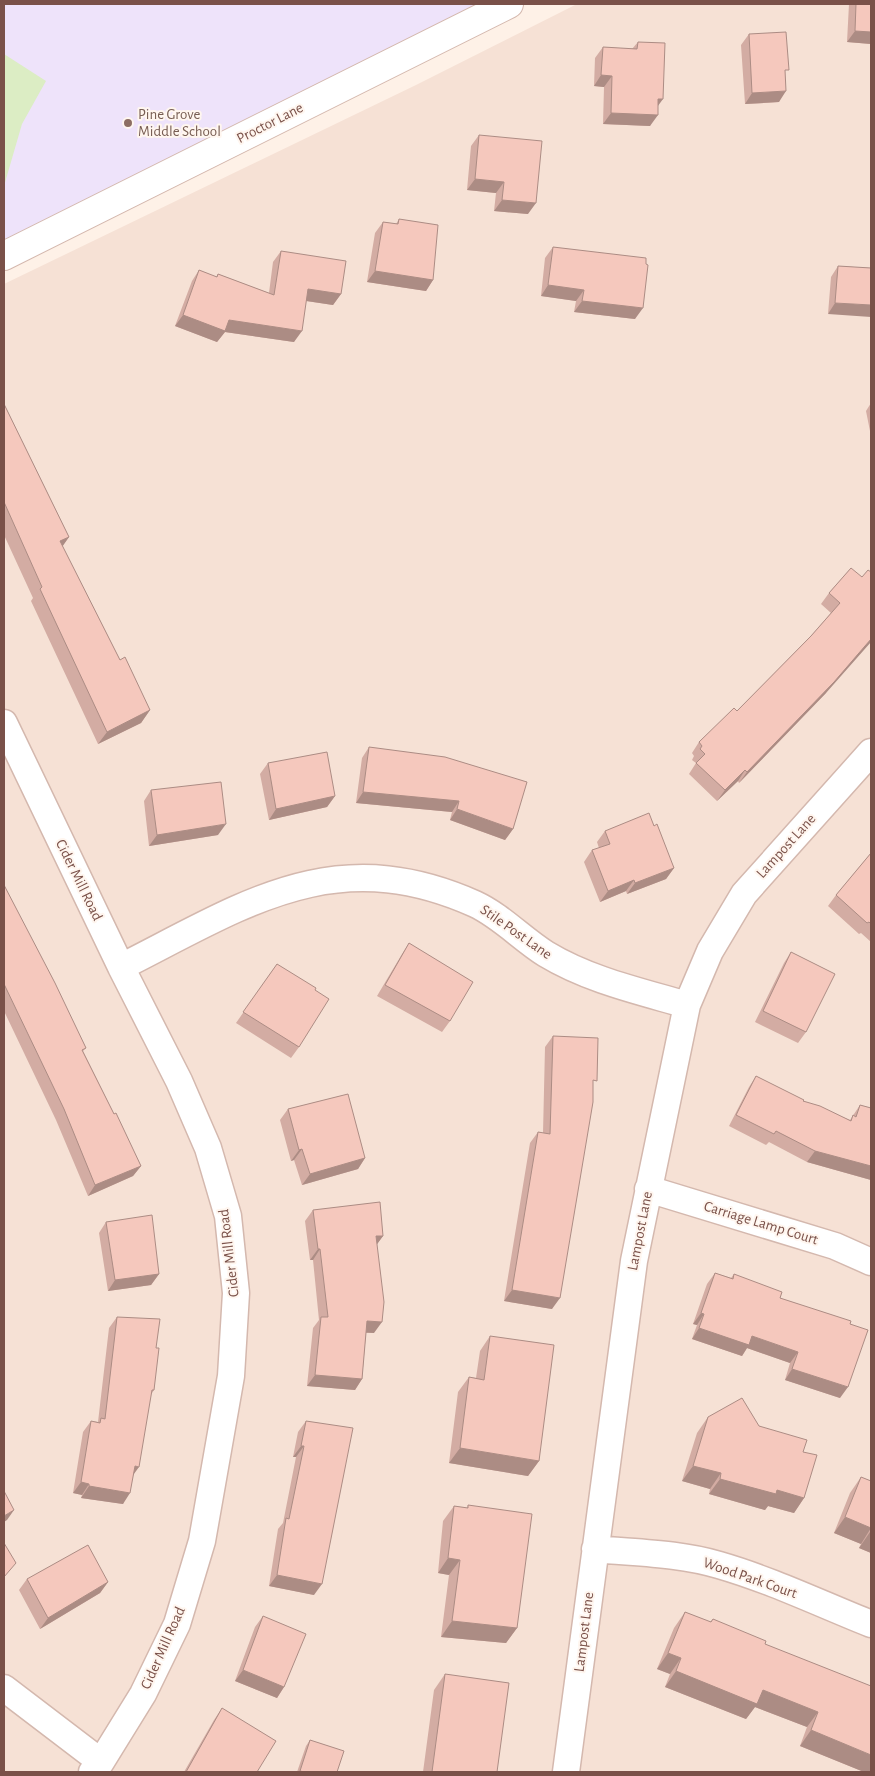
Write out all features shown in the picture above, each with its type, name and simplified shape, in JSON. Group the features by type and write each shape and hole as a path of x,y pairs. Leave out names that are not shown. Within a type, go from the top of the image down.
{"street":[{"name":"Proctor Lane","path":"4,256 509,4"},
{"name":"Cider Mill Road","path":"4,723 121,967 179,1081 208,1148 228,1216 236,1293 232,1376 202,1540 177,1624 143,1694 96,1767"},
{"name":"Lampost Lane","path":"566,1772 621,1346 634,1261 687,1005 710,951 744,894 871,752"},
{"name":"Stile Post Lane","path":"121,967 252,901 307,883 351,877 395,879 442,891 477,905 545,953 570,967 596,978 687,1005"},
{"name":"Carriage Lamp Court","path":"648,1189 835,1246 871,1262"},
{"name":"Wood Park Court","path":"595,1549 682,1557 718,1565 757,1578 871,1624"},
{"path":"4,1688 96,1767"}],"shaded area":[{"name":"Pine Grove Middle School","path":"4,4 501,4 4,243"},
{"path":"577,4 871,4 871,1772 4,1772 4,284 416,85"}],"green space":[{"path":"4,54 46,81 22,124 4,186"}],"building":[{"path":"856,4 871,4 871,32 855,31"},
{"path":"786,32 789,70 785,70 786,91 752,93 749,34"},
{"path":"638,42 665,43 663,99 658,99 658,115 611,113 612,76 601,75 603,47 637,49"},
{"path":"479,135 542,141 536,203 502,200 504,182 475,179"},
{"path":"399,219 438,225 433,280 375,271 383,222 398,224"},
{"path":"553,247 646,258 646,264 648,265 643,308 582,301 584,290 548,285"},
{"path":"281,251 346,261 341,294 308,289 302,331 229,320 225,331 183,315 199,270 217,277 218,274 274,295"},
{"path":"838,266 871,268 871,305 835,303"},
{"path":"4,404 69,537 60,541 120,660 125,657 150,710 107,732 40,589 42,587 4,502"},
{"path":"851,568 862,577 868,570 871,572 871,639 834,682 747,772 745,770 725,790 696,763 705,754 700,749 702,746 699,742 734,708 737,711 811,636 840,603 829,593"},
{"path":"369,747 445,757 527,782 513,829 457,809 459,801 363,792"},
{"path":"327,752 335,796 276,809 268,763"},
{"path":"221,782 226,824 157,835 151,790"},
{"path":"649,813 654,826 657,824 674,868 635,883 634,880 608,891 592,850 610,844 605,831"},
{"path":"871,853 871,924 867,923 836,895"},
{"path":"4,885 55,983 86,1048 82,1050 114,1114 116,1113 141,1166 95,1185 64,1109 4,984"},
{"path":"409,943 473,982 450,1021 385,985"},
{"path":"791,952 835,974 806,1032 763,1011"},
{"path":"277,964 316,988 315,990 329,999 299,1047 243,1012"},
{"path":"553,1036 598,1038 597,1081 593,1080 593,1102 560,1298 512,1290 538,1132 550,1134"},
{"path":"756,1076 803,1101 820,1106 851,1121 853,1115 856,1117 860,1105 871,1108 871,1166 815,1151 776,1131 774,1134 736,1115"},
{"path":"348,1094 365,1158 310,1174 302,1149 299,1150 288,1109"},
{"path":"380,1202 383,1236 376,1236 384,1302 382,1322 367,1321 362,1379 315,1375 321,1317 328,1317 320,1249 318,1249 313,1210"},
{"path":"152,1215 159,1274 115,1280 106,1222"},
{"path":"715,1273 733,1279 734,1274 782,1292 780,1298 851,1321 850,1324 868,1330 848,1387 792,1369 798,1352 752,1336 749,1345 699,1328 704,1314 701,1313"},
{"path":"117,1317 160,1319 156,1348 159,1348 154,1390 152,1390 139,1467 135,1466 130,1493 89,1486 89,1484 81,1482 91,1421 100,1423 101,1418 105,1419"},
{"path":"490,1336 554,1345 539,1461 460,1448 469,1377 484,1380"},
{"path":"742,1398 759,1426 807,1440 803,1452 817,1455 804,1498 777,1490 776,1494 720,1479 721,1473 693,1466 708,1417"},
{"path":"306,1421 353,1428 322,1584 277,1575 286,1518 289,1519 304,1446 301,1446"},
{"path":"861,1477 871,1481 871,1528 845,1517"},
{"path":"4,1491 14,1510 4,1516"},
{"path":"468,1505 532,1514 517,1628 452,1621 460,1560 448,1558 454,1506 468,1508"},
{"path":"4,1543 16,1563 4,1577"},
{"path":"88,1545 108,1582 48,1618 27,1579"},
{"path":"685,1612 711,1622 713,1619 766,1641 765,1644 871,1686 871,1755 811,1730 818,1712 763,1690 757,1704 676,1671 681,1658 668,1653"},
{"path":"263,1616 306,1634 284,1687 243,1670"},
{"path":"445,1674 509,1683 497,1772 432,1772"},
{"path":"222,1708 276,1741 257,1772 186,1772"},
{"path":"310,1740 344,1751 337,1772 300,1771"}],"place":[{"name":"Pine Grove Middle School","path":"128,123"}]}
